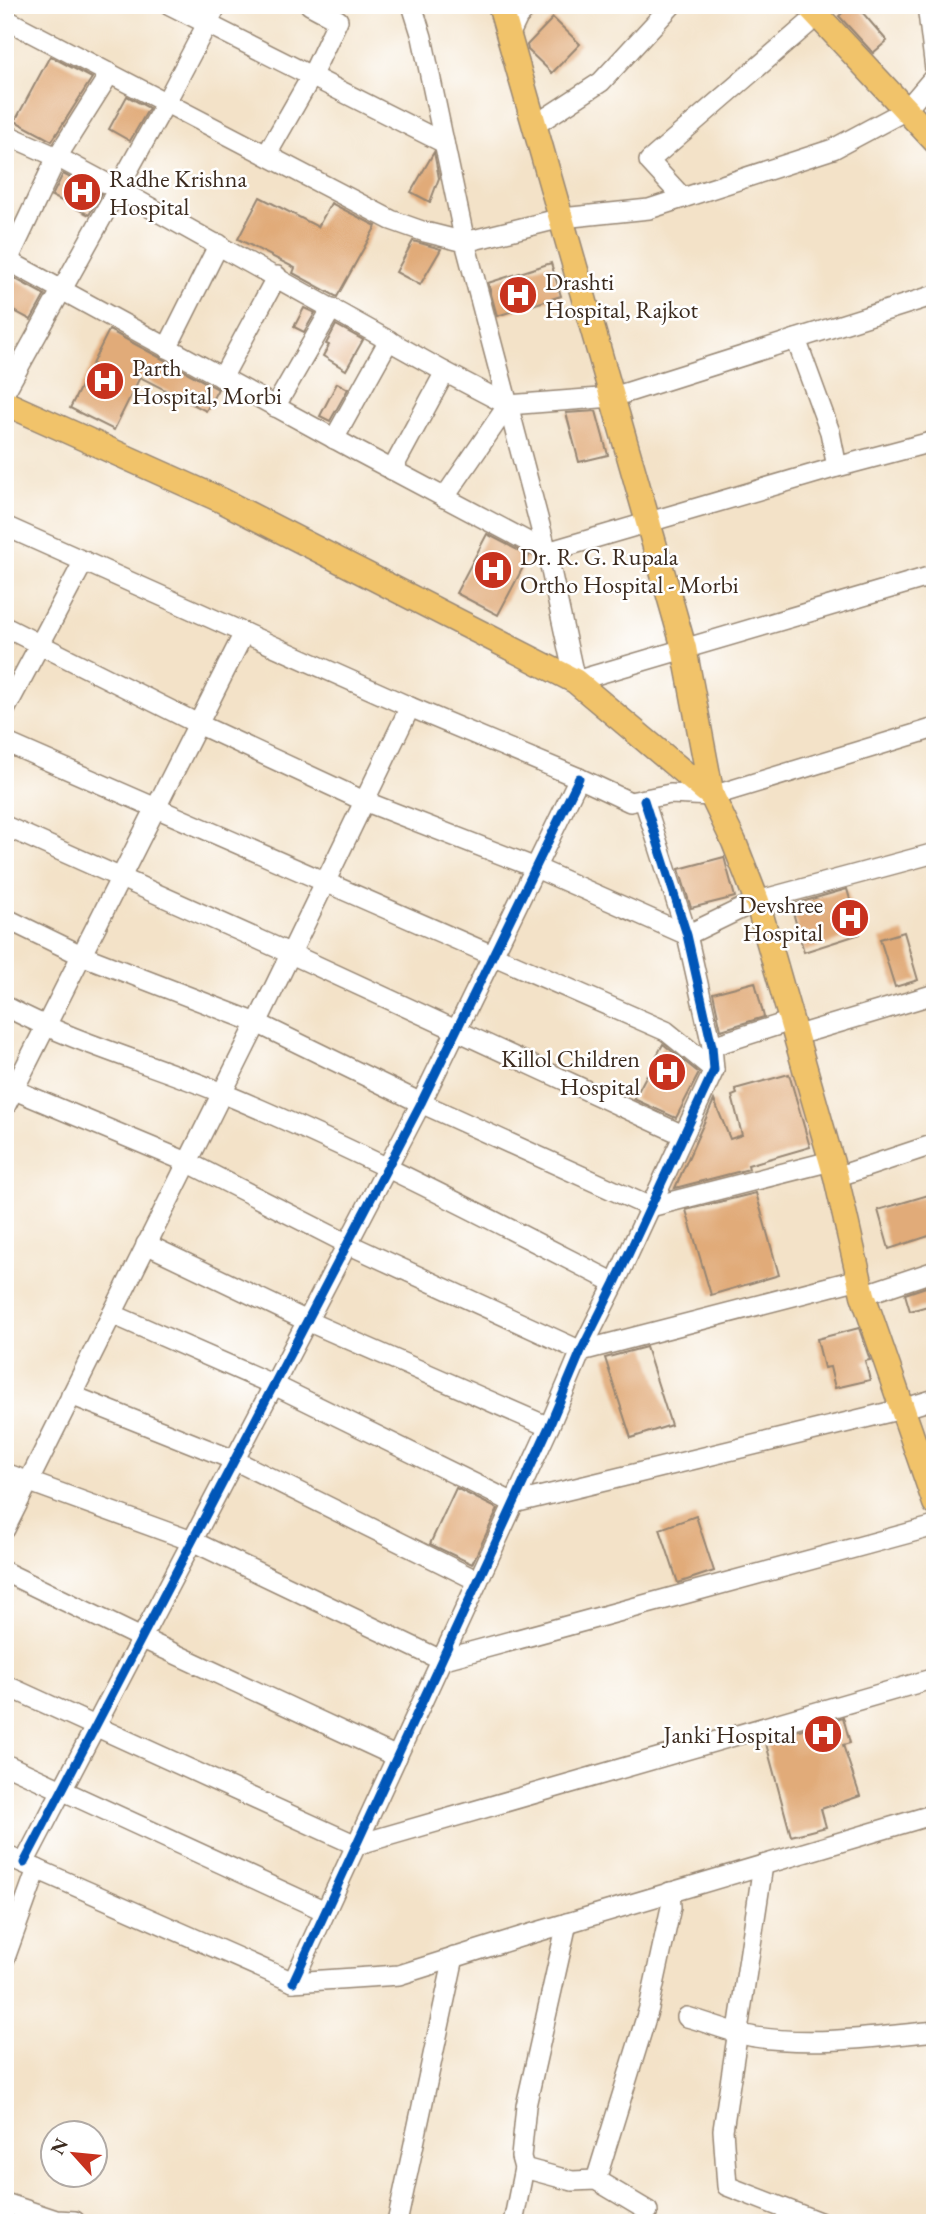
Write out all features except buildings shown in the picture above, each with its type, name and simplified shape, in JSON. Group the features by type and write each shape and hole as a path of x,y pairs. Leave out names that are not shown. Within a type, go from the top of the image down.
{"main road":[{"path":"500,5 684,648 712,796 734,842 757,901 833,1169 861,1287 935,1503"},
{"path":"812,10 935,141"},
{"path":"5,403 221,500 575,681 712,796"}],"street":[{"path":"170,5 444,144"},
{"path":"5,392 217,5"},
{"path":"267,154 338,20 310,5"},
{"path":"412,5 422,37 465,242 547,552 575,681 935,575"},
{"path":"509,36 518,17 530,5"},
{"path":"535,125 601,82 672,5"},
{"path":"927,5 935,69"},
{"path":"683,198 649,160 812,10"},
{"path":"5,19 391,220 465,242 562,218 649,209 833,149 906,110 935,76"},
{"path":"110,73 57,157 6,262 547,552 935,441"},
{"path":"5,134 57,157 117,189 508,405 612,397 935,295"},
{"path":"167,348 219,244"},
{"path":"222,378 277,276"},
{"path":"275,407 332,308"},
{"path":"796,339 830,432 837,467"},
{"path":"334,439 389,340"},
{"path":"392,470 445,372"},
{"path":"444,498 508,405"},
{"path":"5,526 410,707 579,778 630,803 670,794 712,796 935,728"},
{"path":"5,710 84,561"},
{"path":"5,627 198,724 364,800 536,868 687,935 757,901 935,853"},
{"path":"244,633 45,1027 8,1094 187,1162 348,1244 581,1351 935,1271"},
{"path":"5,1529 257,1023 410,707"},
{"path":"5,742 666,1031 714,1070"},
{"path":"5,1958 31,1866 62,1790 421,1103 579,778"},
{"path":"293,1982 549,1427 581,1351 714,1070 712,1046 687,935 644,800"},
{"path":"5,826 683,1135"},
{"path":"5,918 81,955 257,1023 421,1103 650,1207 833,1169 935,1144"},
{"path":"712,1046 935,994"},
{"path":"5,1006 45,1027 222,1093 388,1167 615,1283"},
{"path":"146,1244 307,1321 549,1427"},
{"path":"112,1314 274,1385 514,1503 935,1399"},
{"path":"71,1395 234,1460 478,1581"},
{"path":"5,1473 192,1541 441,1660 935,1526"},
{"path":"5,1572 397,1757"},
{"path":"5,1685 356,1845 935,1678"},
{"path":"5,1764 325,1911"},
{"path":"5,1855 293,1982 399,1975 935,1814"},
{"path":"763,1865 723,2130 727,2186 822,2223"},
{"path":"596,2180 649,2008 671,1907 670,1892"},
{"path":"513,2223 524,2168 521,2157 526,2106 567,1923"},
{"path":"397,2223 454,1957"},
{"path":"687,2017 755,2037 817,2040 935,2031"},
{"path":"524,2168 572,2181 596,2180 648,2211"},
{"path":"5,2203 56,2220 75,2221"}],"cycle path":[{"path":"24,1863 421,1103 579,778"},
{"path":"293,1982 549,1427 581,1351 714,1070 712,1046 687,935 644,800"}],"place":[{"name":"Radhe Krishna Hospital","path":"82,192"},
{"name":"Drashti Hospital, Rajkot","path":"518,295"},
{"name":"Parth Hospital, Morbi","path":"105,381"},
{"name":"Dr. R. G. Rupala Ortho Hospital - Morbi","path":"493,570"},
{"name":"Devshree Hospital","path":"850,918"},
{"name":"Killol Children Hospital","path":"667,1072"},
{"name":"Janki Hospital","path":"823,1734"}]}
